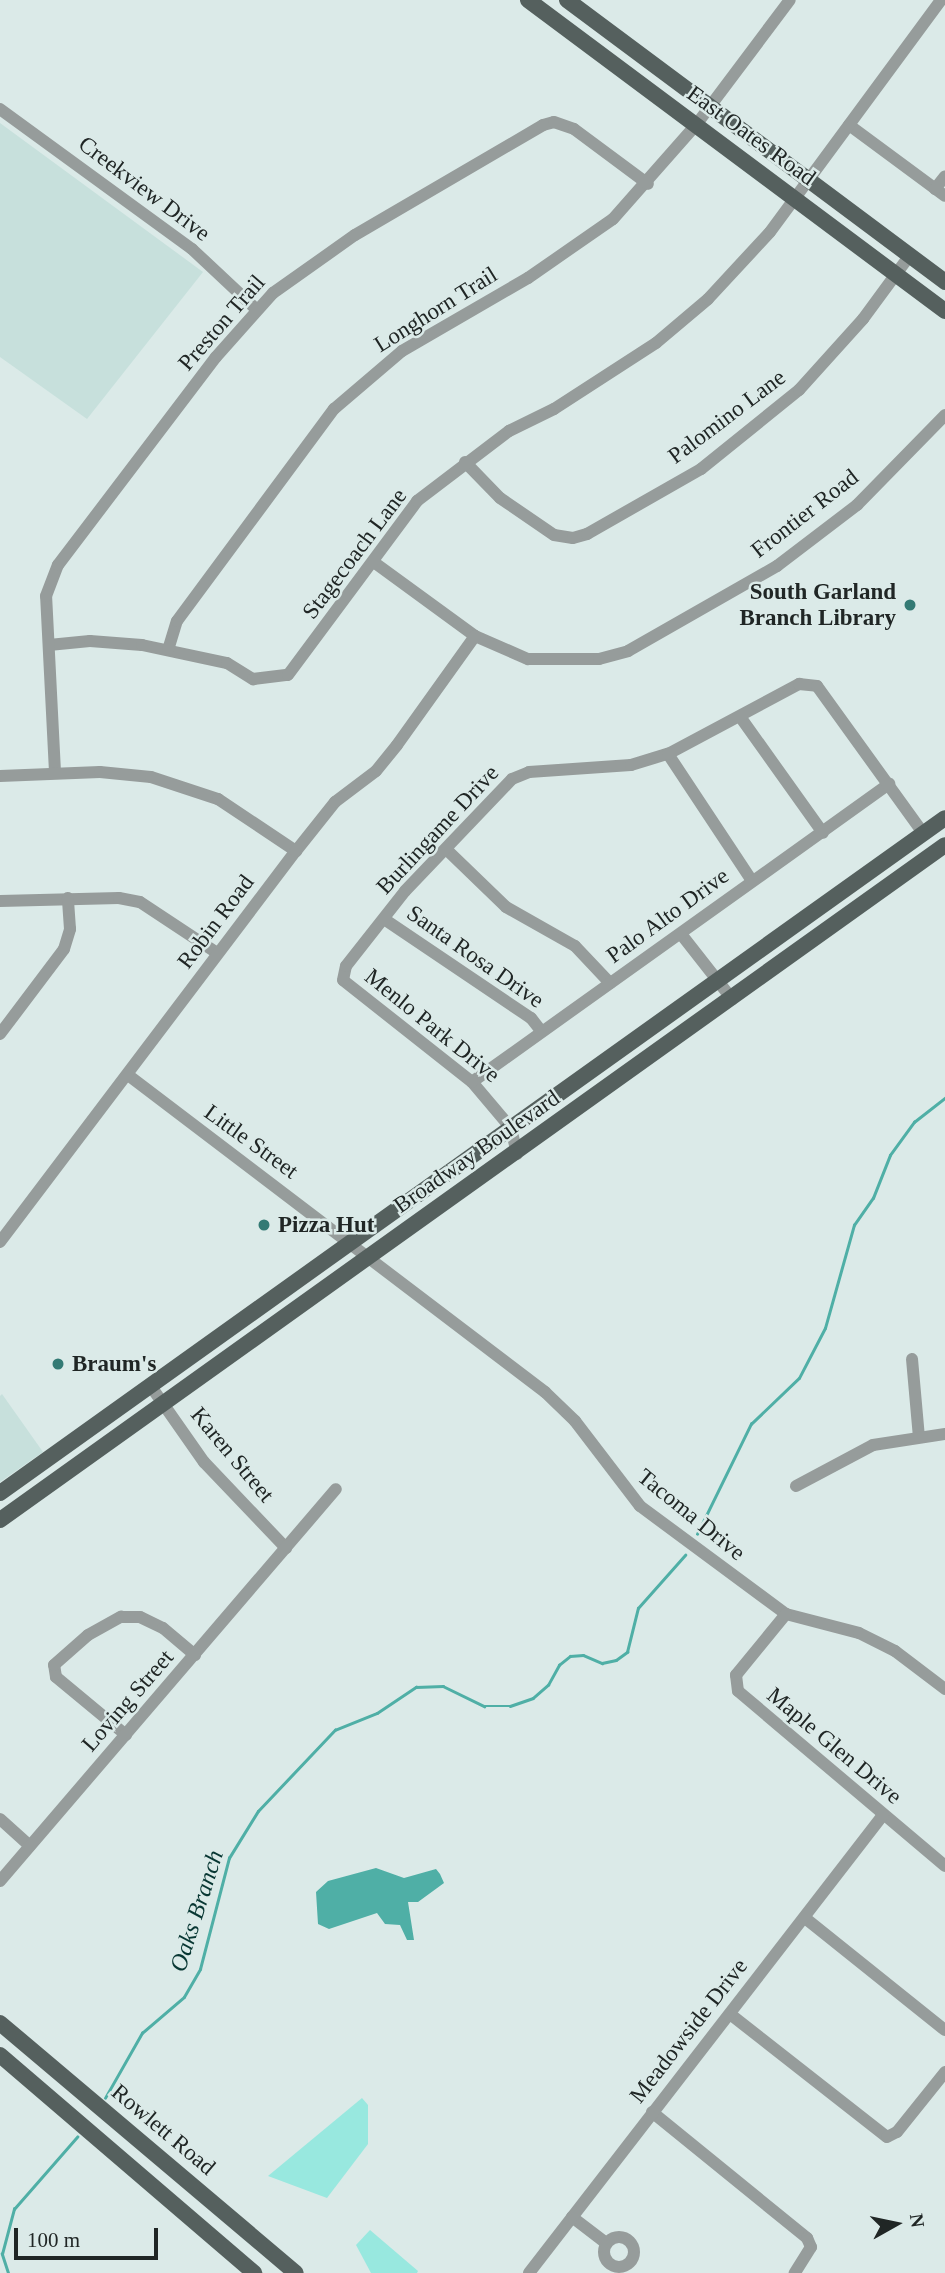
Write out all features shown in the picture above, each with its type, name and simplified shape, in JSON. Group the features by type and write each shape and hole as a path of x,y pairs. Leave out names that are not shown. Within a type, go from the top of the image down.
{"main road":[{"name":"East Oates Road","path":"528,0 797,198 945,311"},
{"name":"East Oates Road","path":"567,0 710,104 945,282"},
{"name":"Broadway Boulevard","path":"0,1493 945,818"},
{"name":"Broadway Boulevard","path":"0,1520 517,1154 945,845"},
{"name":"Rowlett Road","path":"0,2023 296,2273"},
{"path":"2,2059 254,2273"},
{"path":"205,2231 223,2211"}],"street":[{"name":"Longhorn Trail","path":"168,650 177,621 334,409 402,351 528,278 613,219 648,184 696,125 790,0"},
{"name":"Stagecoach Lane","path":"49,645 90,641 168,650 227,663 253,679 288,675 374,563 417,501 465,462 656,343 708,299 797,198 808,178 941,0"},
{"name":"Creekview Drive","path":"0,109 192,249 257,310"},
{"name":"Preston Trail","path":"55,772 46,596 58,565 273,293 355,235 543,125 554,122 574,129 648,184"},
{"path":"849,125 940,193 945,176"},
{"name":"Palomino Lane","path":"465,462 500,498 554,535 587,534 701,469 799,390 863,319 910,255"},
{"name":"Frontier Road","path":"374,563 475,636 528,659 570,662 628,651 777,566 857,505 945,415"},
{"name":"Robin Road","path":"0,1242 296,851 335,802 376,771 475,636"},
{"name":"Burlingame Drive","path":"346,966 494,795 520,775 604,769 668,754 741,718 799,684 817,686 889,784"},
{"path":"741,718 823,833"},
{"path":"668,754 752,881"},
{"path":"0,776 55,772 151,777 218,799 296,851"},
{"path":"889,784 923,833"},
{"name":"Palo Alto Drive","path":"472,1082 889,784"},
{"path":"447,850 506,907 575,946 610,983"},
{"path":"0,901 68,898 140,902 217,953"},
{"path":"0,1034 64,950 70,929 68,898"},
{"name":"Santa Rosa Drive","path":"384,919 531,1018 541,1031"},
{"path":"681,934 732,999"},
{"name":"Menlo Park Drive","path":"346,966 343,980 472,1082 511,1128 517,1154"},
{"name":"Little Street","path":"128,1075 351,1241"},
{"name":"Tacoma Drive","path":"351,1241 545,1392 575,1422 639,1506 786,1614 859,1633 895,1651 945,1689"},
{"path":"912,1359 919,1437"},
{"name":"Karen Street","path":"150,1385 204,1462 286,1548"},
{"path":"796,1486 873,1444 945,1434"},
{"name":"Loving Street","path":"0,1881 336,1489"},
{"name":"Maple Glen Drive","path":"786,1614 736,1675 738,1691 945,1866"},
{"path":"126,1735 56,1677 54,1665 88,1635 121,1616 140,1617 163,1628 195,1655"},
{"name":"Meadowside Drive","path":"529,2273 883,1815"},
{"path":"0,1819 30,1846"},
{"path":"805,1918 945,2030"},
{"path":"730,2014 887,2137 897,2132 945,2071"},
{"path":"2,2059 21,2042"},
{"path":"652,2112 807,2238 811,2247 795,2273"},
{"path":"572,2217 607,2243"}],"shaded area":[{"path":"0,123 203,272 87,419 0,357"},
{"path":"2,1394 43,1452 0,1482 0,1396"},
{"path":"376,1868 404,1878 436,1869 440,1874 444,1883 418,1902 408,1902 414,1940 407,1940 400,1925 385,1924 377,1913 329,1929 318,1924 316,1892 328,1881"},
{"path":"362,2098 368,2105 368,2144 327,2198 268,2176"},
{"path":"370,2230 418,2271 417,2273 371,2273 356,2245"}],"waterway":[{"name":"Oaks Branch","path":"697,1534 751,1424 799,1378 825,1328 854,1225 873,1198 890,1155 914,1122 945,1098"},
{"name":"Oaks Branch","path":"105,2098 142,2033 184,1997 200,1969 229,1858 258,1811 335,1730 377,1713 416,1687 443,1686 484,1706 510,1706 533,1698 548,1685 559,1665 570,1656 583,1655 602,1663 616,1660 627,1652 638,1608 685,1555"},
{"name":"Oaks Branch","path":"8,2273 2,2254 14,2209 77,2137"}],"place":[{"name":"South Garland Branch Library","path":"910,605"},
{"name":"Pizza Hut","path":"264,1225"},
{"name":"Braum's","path":"58,1364"}]}
